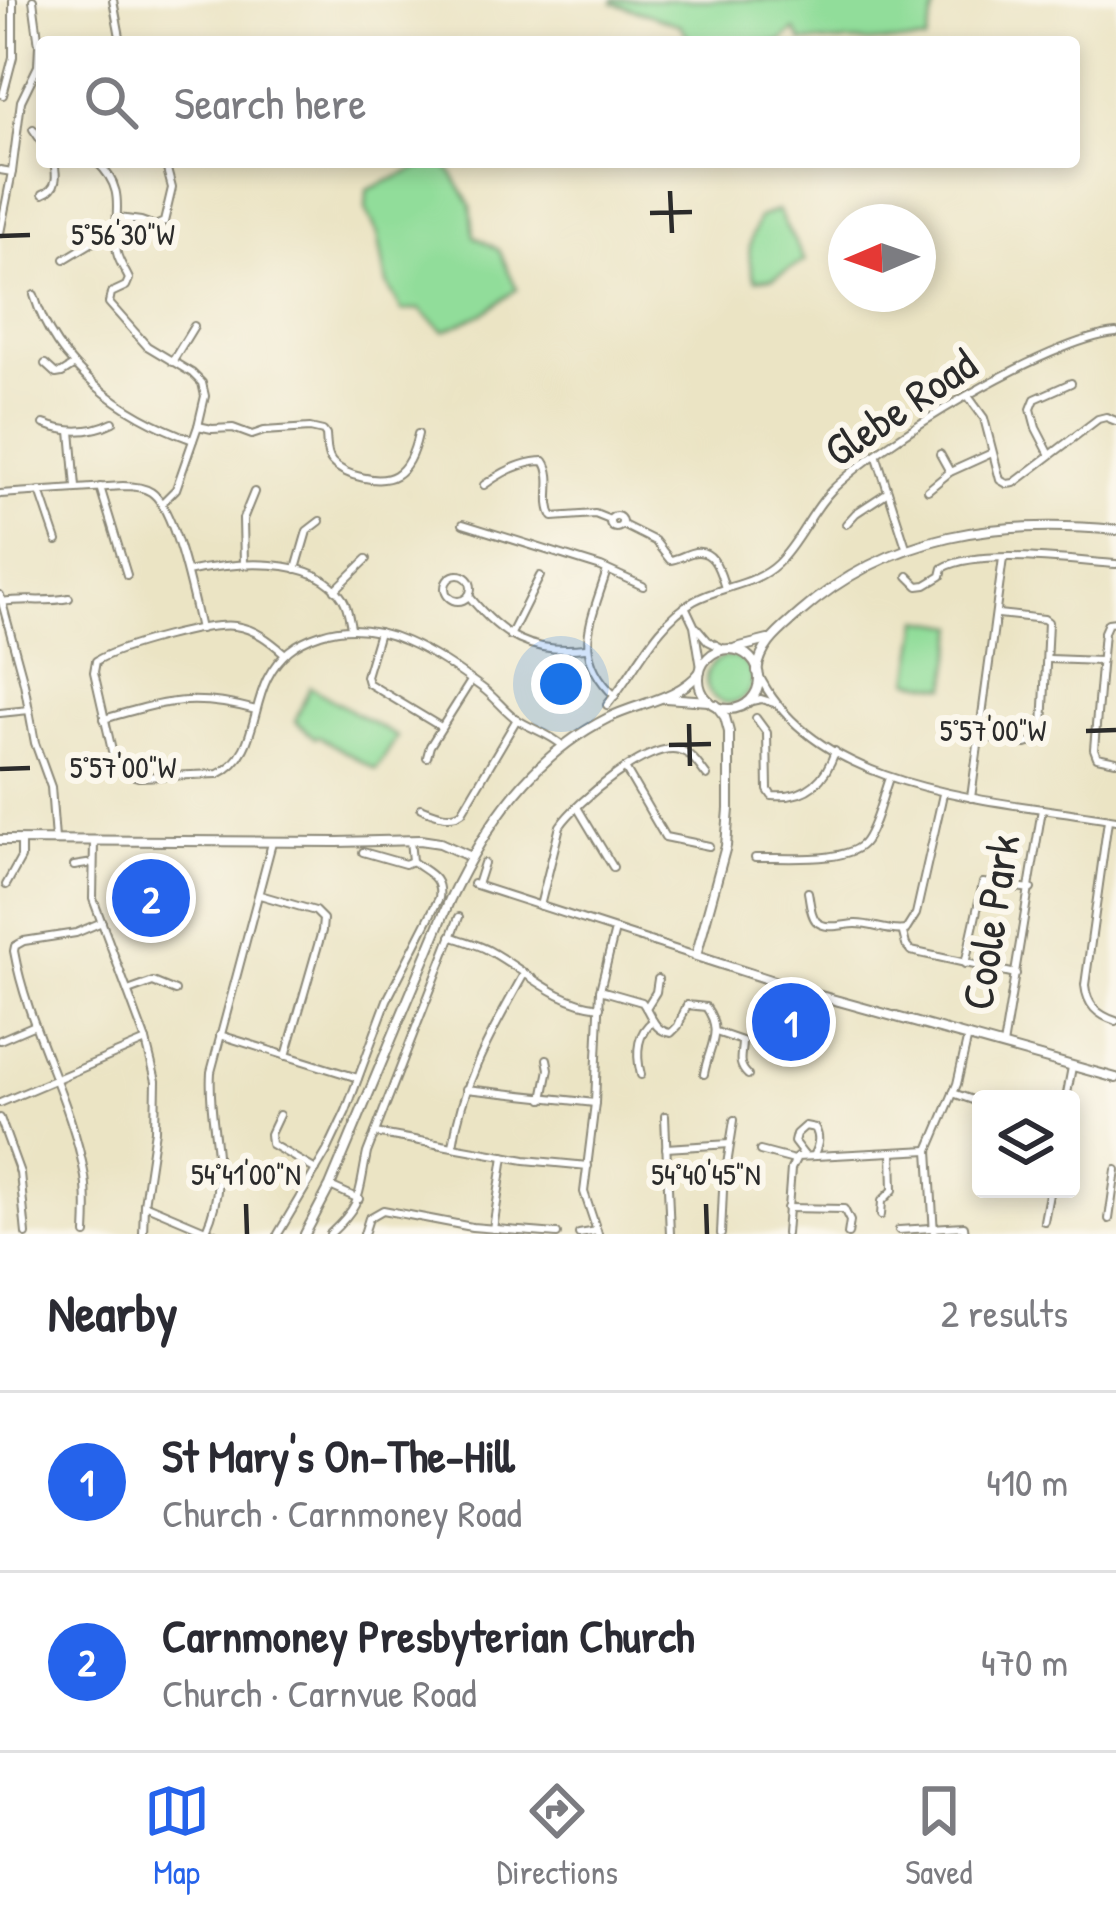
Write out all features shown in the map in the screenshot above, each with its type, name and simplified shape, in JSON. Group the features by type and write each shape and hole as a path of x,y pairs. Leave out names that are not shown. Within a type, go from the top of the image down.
{"street":[{"path":"3,94 14,46 13,0"},
{"path":"33,0 37,36"},
{"path":"113,0 120,36"},
{"path":"0,233 21,101 36,70"},
{"path":"32,129 36,134"},
{"path":"44,194 56,182 55,168"},
{"path":"103,168 116,190 119,260 129,279 111,293 109,303 147,346 202,383 205,402 198,426 176,489 162,503"},
{"path":"118,218 155,226 164,222 172,188 167,168"},
{"path":"0,170 12,172"},
{"path":"65,259 93,242 117,241"},
{"path":"47,298 35,299 51,337 73,366 121,403 193,440"},
{"path":"172,362 194,326"},
{"name":"Glebe Road","path":"686,607 768,572 832,490 876,454 968,396 1076,343 1116,333"},
{"path":"45,364 56,374 73,366"},
{"path":"1050,455 1031,409 1035,399 1072,383"},
{"path":"968,396 983,418 1000,480 1007,484 1098,419 1116,421"},
{"path":"44,424 71,431 113,422"},
{"path":"198,426 233,428 252,435 317,429 326,435 328,455 335,465 379,479 403,469 418,434"},
{"path":"71,431 76,489"},
{"path":"928,490 950,472 993,453"},
{"path":"876,454 907,550"},
{"path":"940,454 950,472"},
{"path":"484,485 501,473 544,461 549,468 548,505 553,517 595,514 610,520 619,516 622,525 655,542 670,560 704,552 719,568 725,588"},
{"path":"100,487 127,575"},
{"path":"0,494 100,487 140,487 153,493 162,503 187,572 200,629"},
{"path":"40,491 57,541"},
{"path":"244,564 243,519 254,492"},
{"path":"846,524 888,492"},
{"path":"296,570 307,531 320,521"},
{"path":"463,524 643,586"},
{"path":"729,732 755,692 760,654 772,638 807,607 861,571 959,534 1050,525 1116,530"},
{"path":"483,545 487,532"},
{"path":"908,576 918,586 926,585 950,563 1004,558 1116,564"},
{"path":"971,798 1004,558"},
{"path":"335,590 367,559"},
{"path":"187,572 244,564 288,566 335,590 346,606 351,627"},
{"path":"607,570 586,634 586,648 599,682 615,696"},
{"path":"510,636 541,576"},
{"path":"465,577 471,588 469,596 462,601 450,598 446,590 450,579 465,577"},
{"path":"469,596 510,636 541,647 586,648"},
{"path":"55,839 54,799 38,755 1,598 52,602 69,598"},
{"path":"607,705 669,620 686,607 694,626 700,688 725,717 729,732 726,846 696,956"},
{"path":"980,736 1027,743 1039,740 1042,728 1048,622 997,614"},
{"path":"1116,622 1108,623 1104,632 1094,748 1097,758 1116,761"},
{"path":"284,653 256,632 233,626 200,629 96,661 94,671 115,764 121,772 138,777 218,773 238,761 265,684 284,653 305,639 351,627 414,645 448,664 517,719 563,746"},
{"path":"694,626 708,641 743,653 777,705"},
{"path":"379,632 368,683 441,728"},
{"path":"304,1234 330,1186 437,929 500,809 563,746 603,720 687,686 712,654 772,638"},
{"path":"1048,659 1100,661"},
{"path":"428,757 430,746 471,681"},
{"path":"104,718 173,700 206,698 256,710"},
{"path":"658,698 690,698 730,708 767,700 835,752 889,777 971,798 1112,820 1085,986 1094,1010 1116,1021"},
{"path":"0,713 29,710"},
{"path":"756,718 767,736 772,796 801,794 811,788 822,780 835,752"},
{"path":"421,808 439,815 462,812 517,719"},
{"path":"540,906 555,838 566,816 608,780 670,748 687,753 707,776"},
{"path":"626,770 665,838 709,847"},
{"path":"755,858 837,856 854,851 866,839 889,777"},
{"path":"903,932 916,914 943,792"},
{"path":"577,807 613,867"},
{"name":"Coole Park","path":"1003,1046 1042,809"},
{"path":"94,839 93,899 146,1041 156,1082 143,1234"},
{"path":"0,840 410,840 440,843 471,857"},
{"path":"6,884 21,858 21,840"},
{"path":"410,840 412,861"},
{"path":"143,1204 210,1232 219,1156 210,1084 272,842"},
{"path":"363,852 405,864 412,861"},
{"path":"278,1234 346,1111 387,1000 439,898 434,875 412,861"},
{"path":"74,866 93,862"},
{"path":"484,863 475,885 817,995 1116,1078"},
{"path":"965,964 982,883 1031,889"},
{"path":"808,892 812,913 824,926 857,924 903,932"},
{"path":"260,895 316,911 323,919 286,1056"},
{"path":"331,1234 359,1199 367,1153 459,917"},
{"path":"86,1234 84,1172 35,1025 15,946 76,933 102,922"},
{"path":"579,1234 597,1232 584,1197 595,1103 600,990 616,930"},
{"path":"903,932 911,952 1016,974"},
{"path":"451,936 486,949 563,999 599,1007"},
{"path":"453,1146 456,1120 482,1050 524,974"},
{"path":"646,1008 658,980"},
{"path":"128,991 153,982 175,992"},
{"path":"600,990 642,1002 655,1027 663,1032 671,1033 687,1006 706,1006 715,1019 716,1032 704,1074"},
{"path":"641,1075 641,1036 653,1021"},
{"path":"0,1040 35,1025"},
{"path":"716,1032 742,1041 739,1058 748,1076"},
{"path":"220,1036 358,1078"},
{"path":"933,1230 929,1150 953,1093 968,1036"},
{"path":"0,1103 146,1041"},
{"path":"543,1099 547,1059"},
{"path":"1068,1090 1073,1066"},
{"path":"466,1089 595,1103"},
{"path":"953,1093 972,1100"},
{"path":"279,1115 270,1134 271,1144 316,1170"},
{"path":"665,1117 670,1234"},
{"path":"0,1118 20,1173 26,1234"},
{"path":"721,1234 734,1120"},
{"path":"805,1126 818,1133 817,1148 808,1155 794,1142 805,1126"},
{"path":"375,1133 587,1166"},
{"path":"666,1148 730,1144"},
{"path":"760,1151 794,1160 808,1155 929,1150"},
{"path":"881,1215 882,1201 893,1190 892,1152"},
{"path":"494,1229 504,1156"},
{"path":"786,1234 794,1160"},
{"path":"1109,1220 1116,1170"},
{"path":"330,1186 359,1199"},
{"path":"1044,1221 1048,1198"},
{"path":"787,1208 844,1209 850,1221 848,1234"},
{"path":"364,1234 369,1218 383,1210 494,1229 557,1234"},
{"path":"903,1231 964,1226 965,1234"}],"green space":[{"path":"937,0 928,36 798,36 795,30 788,36 687,36 680,25 613,3"},
{"path":"418,168 449,168 471,205 474,236 499,250 517,289 484,313 444,331 419,309 402,311 387,284 378,234 366,209 367,190"},
{"path":"777,210 805,261 773,278 756,280 749,257 753,234 759,218"},
{"path":"920,620 957,626 947,687 910,681"},
{"path":"729,657 746,663 752,680 746,697 729,703 712,697 706,680 712,663"},
{"path":"310,687 397,737 376,770 315,738 295,721"}],"place":[{"name":"Carnmoney Presbyterian Church","path":"151,898"},
{"name":"St Mary's On-The-Hill","path":"791,1022"}]}
